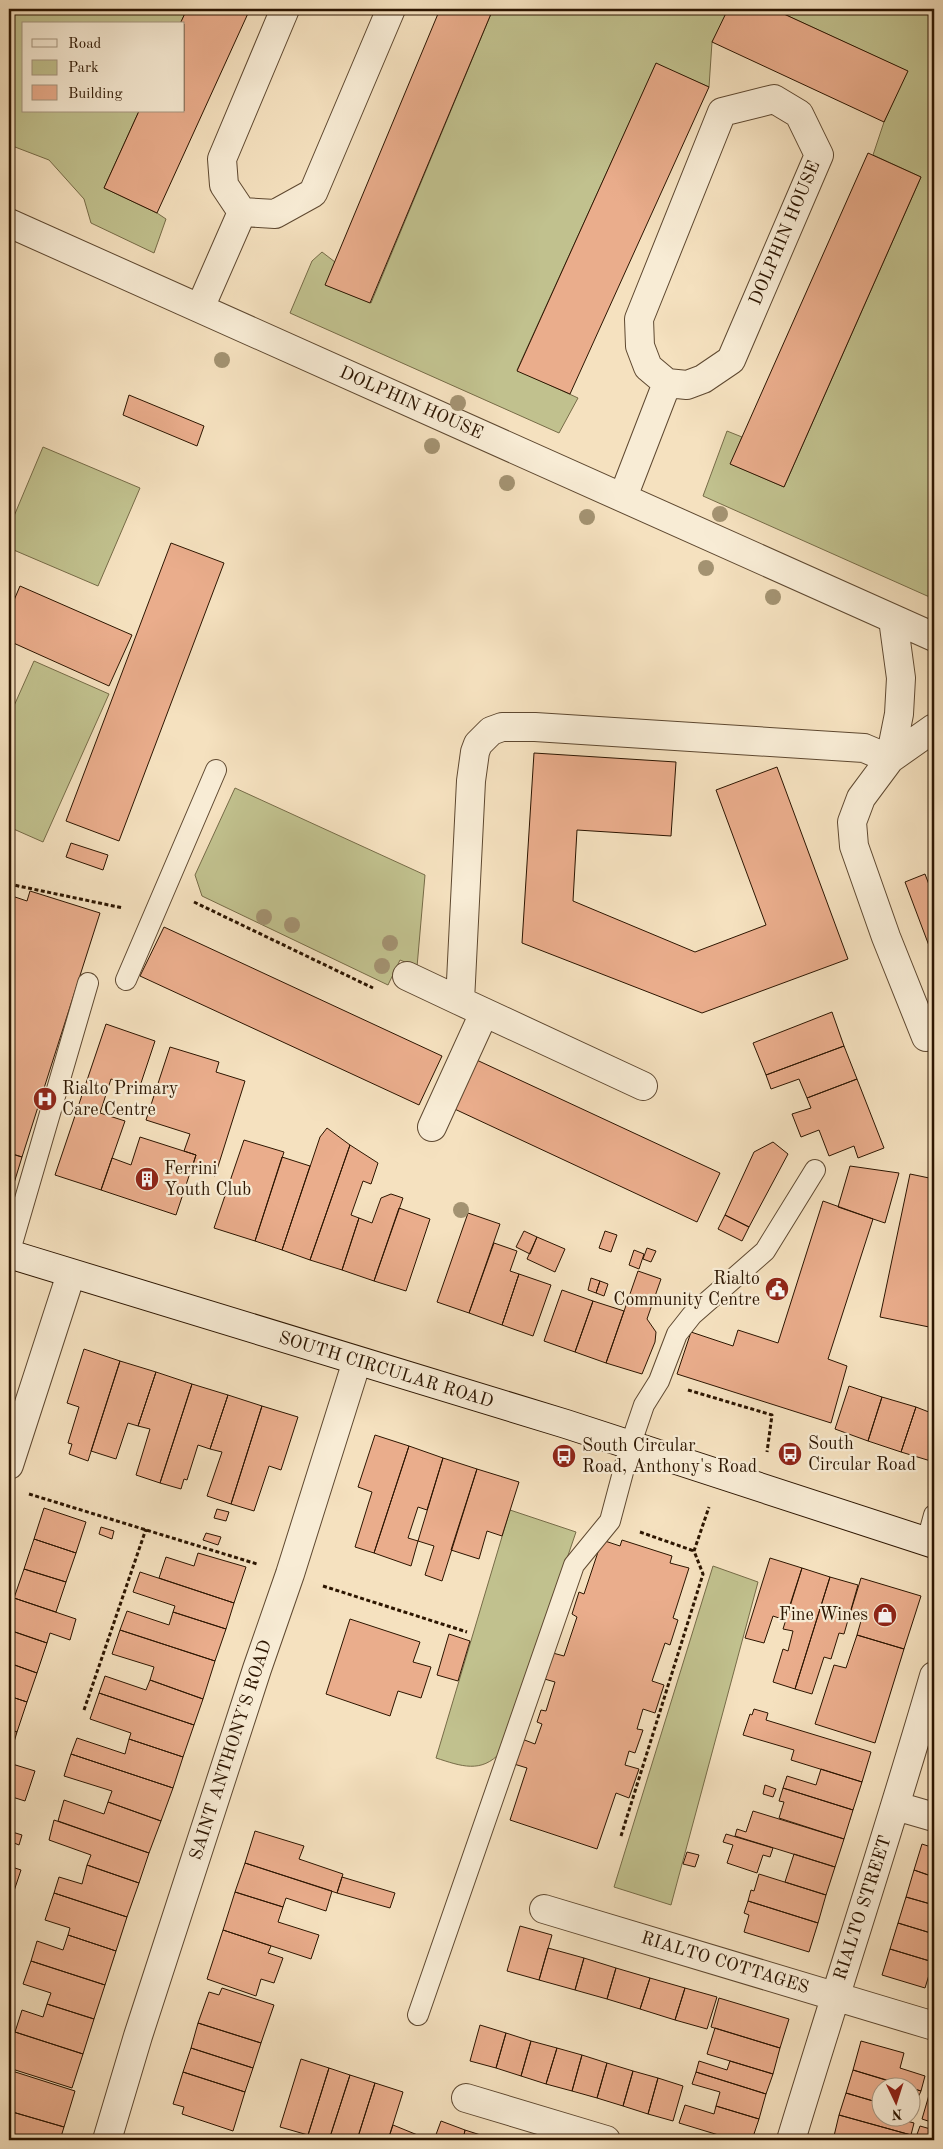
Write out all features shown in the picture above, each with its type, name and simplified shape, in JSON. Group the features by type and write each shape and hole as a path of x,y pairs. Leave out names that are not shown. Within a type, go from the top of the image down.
{"street":[{"path":"242,212 224,185 222,159 285,9"},
{"path":"242,212 275,214 313,193 391,9"},
{"name":"DOLPHIN HOUSE","path":"774,99 799,114 819,155 731,360 703,379 686,385 667,383 648,367 640,346 639,319 722,112 774,99"},
{"path":"200,308 242,212"},
{"name":"DOLPHIN HOUSE","path":"9,223 934,637"},
{"path":"623,497 667,383"},
{"path":"890,760 899,714 901,678 893,618"},
{"path":"460,1001 471,781 478,744 491,731 502,727 535,727 864,748 890,760"},
{"path":"934,728 890,760 861,798 852,822 854,846 886,937 926,1037 934,1034"},
{"path":"407,976 643,1086"},
{"path":"432,1127 484,1013"},
{"name":"SOUTH CIRCULAR ROAD","path":"9,1254 566,1424 930,1543"},
{"path":"9,1465 71,1274"},
{"name":"SAINT ANTHONY'S ROAD","path":"113,2139 141,2026 257,1669 290,1574 357,1361"},
{"name":"RIALTO STREET","path":"790,2140 834,1996 896,1806 934,1676"},
{"path":"896,1806 934,1817"},
{"name":"RIALTO COTTAGES","path":"544,1909 934,2026"},
{"path":"466,2098 606,2140"}],"lane":[{"path":"126,980 216,770"},
{"path":"9,1254 88,983"},
{"path":"418,2015 574,1565 610,1521 630,1446 644,1406 659,1381 678,1334 692,1315 765,1251 815,1170"},
{"path":"930,1543 934,1515"}],"path":[{"path":"165,887 377,990"},
{"path":"659,1381 772,1415 767,1452"},
{"path":"621,1836 703,1574 694,1551 720,1475"},
{"path":"41,1498 249,1562"},
{"path":"610,1521 694,1551"},
{"path":"84,1710 146,1529"},
{"path":"327,1587 467,1632"}],"green space":[{"path":"9,9 187,9 181,22 22,22 22,112 139,112 104,188 166,219 154,253 91,223 84,199 49,160 15,147 9,147"},
{"path":"493,9 731,9 712,42 709,87 656,64 517,370 578,398 559,433 290,313 312,261 322,252 335,262 326,285 371,303"},
{"path":"773,9 934,9 934,549 932,554 934,555 934,599 703,496 727,431 742,437 731,464 784,487 921,177 873,155 884,122 907,71"},
{"path":"43,447 140,488 98,586 9,548 9,528"},
{"path":"34,661 109,694 43,842 9,827 9,717"},
{"path":"235,788 425,875 417,967 400,960 388,985 202,896 195,875"},
{"path":"510,1510 576,1532 501,1752 493,1759 478,1766 454,1764 436,1758"},
{"path":"713,1566 758,1582 671,1905 614,1887"}],"building":[{"path":"187,9 250,9 157,213 104,188 139,112 185,112 185,22 181,22"},
{"path":"440,9 493,9 370,303 325,285"},
{"path":"728,9 773,9 908,71 884,122 712,42"},
{"path":"656,63 709,87 570,394 517,371"},
{"path":"868,153 921,177 784,487 730,464"},
{"path":"129,395 204,426 197,446 123,415"},
{"path":"171,543 224,563 119,841 66,821"},
{"path":"20,586 132,635 109,686 9,641 9,612"},
{"path":"534,753 676,762 671,836 577,830 573,901 695,952 766,925 716,790 777,767 848,959 702,1013 522,943"},
{"path":"71,843 108,855 103,870 66,857"},
{"path":"925,874 934,898 934,959 905,882"},
{"path":"30,891 100,913 22,1157 9,1153 9,895 27,901"},
{"path":"164,927 442,1056 419,1105 140,976"},
{"path":"832,1012 844,1046 766,1075 753,1043"},
{"path":"106,1024 155,1041 139,1089 111,1079 100,1113 125,1121 101,1190 55,1175"},
{"path":"844,1046 857,1079 807,1098 799,1079 771,1089 766,1075"},
{"path":"170,1047 219,1062 216,1072 245,1081 215,1176 192,1168 196,1155 184,1151 190,1134 146,1120"},
{"path":"468,1056 720,1173 697,1222 446,1105"},
{"path":"857,1079 884,1148 858,1158 854,1146 829,1156 819,1130 801,1137 792,1114 811,1108 807,1098"},
{"path":"327,1128 350,1145 310,1260 282,1250 320,1137"},
{"name":"Ferrini Youth Club","path":"140,1137 196,1155 176,1215 101,1190 112,1158 131,1165"},
{"path":"244,1140 284,1152 255,1241 214,1228"},
{"path":"773,1142 788,1154 749,1227 725,1215 754,1152"},
{"path":"350,1145 378,1163 371,1184 363,1181 351,1215 359,1218 342,1270 310,1260"},
{"path":"9,1153 22,1157 11,1193 9,1192"},
{"path":"282,1157 310,1166 282,1250 255,1241"},
{"path":"850,1166 899,1173 885,1223 838,1207"},
{"path":"910,1174 934,1179 934,1328 880,1317"},
{"path":"391,1194 403,1198 374,1281 342,1270 359,1218 372,1223 381,1198"},
{"path":"823,1201 873,1219 828,1359 847,1366 831,1423 677,1374 691,1332 733,1346 738,1330 778,1343"},
{"path":"399,1208 430,1219 406,1291 374,1281"},
{"path":"468,1213 500,1224 469,1313 437,1302"},
{"path":"725,1215 749,1227 742,1241 718,1229"},
{"path":"524,1231 537,1237 530,1254 516,1247"},
{"path":"605,1231 617,1235 611,1252 599,1248"},
{"path":"537,1237 565,1249 555,1272 527,1259"},
{"path":"494,1243 517,1251 510,1271 519,1274 502,1325 469,1313"},
{"path":"647,1248 656,1251 651,1262 643,1259"},
{"path":"634,1250 644,1254 639,1269 629,1265"},
{"path":"638,1271 661,1279 647,1319 656,1332 655,1342 642,1374 606,1363"},
{"path":"519,1274 551,1285 533,1336 502,1325"},
{"path":"591,1278 600,1281 596,1293 588,1290"},
{"path":"600,1281 608,1284 604,1296 596,1293"},
{"path":"562,1290 593,1301 575,1352 544,1341"},
{"path":"593,1301 624,1311 606,1363 575,1352"},
{"path":"84,1349 120,1361 88,1461 69,1454 72,1444 68,1443 79,1407 67,1403"},
{"path":"120,1361 156,1372 138,1426 128,1423 116,1459 91,1451"},
{"path":"156,1372 192,1384 160,1483 136,1475 150,1429 138,1426"},
{"path":"192,1384 228,1395 210,1449 198,1445 187,1480 184,1479 181,1489 160,1483"},
{"path":"849,1386 882,1397 868,1441 835,1429"},
{"path":"228,1395 262,1406 231,1504 207,1496 222,1452 210,1449"},
{"path":"882,1397 916,1407 901,1452 868,1441"},
{"path":"262,1406 298,1417 281,1470 269,1466 254,1511 231,1504"},
{"path":"916,1407 934,1414 934,1462 901,1452"},
{"path":"375,1435 409,1446 374,1553 355,1547 372,1492 358,1487"},
{"path":"409,1446 443,1458 427,1510 418,1507 408,1538 418,1541 411,1566 374,1553"},
{"path":"443,1458 477,1469 442,1581 425,1575 434,1546 418,1541"},
{"path":"477,1469 519,1482 502,1536 487,1531 479,1559 451,1550"},
{"path":"44,1508 86,1522 76,1553 34,1539"},
{"path":"217,1509 229,1512 226,1521 214,1518"},
{"path":"101,1527 114,1531 112,1539 99,1534"},
{"path":"206,1533 221,1537 218,1545 203,1540"},
{"path":"34,1539 76,1553 66,1582 24,1569"},
{"path":"602,1540 620,1546 622,1540 672,1556 670,1563 689,1568 673,1618 678,1620 670,1645 665,1643 652,1681 664,1685 655,1713 643,1709 637,1729 643,1730 635,1753 629,1751 625,1765 639,1769 629,1798 616,1793 597,1849 510,1820 527,1768 514,1764 522,1739 535,1744 542,1724 537,1722 541,1710 546,1711 555,1682 541,1678 549,1652 564,1656 577,1617 572,1614 579,1592 584,1594"},
{"path":"198,1553 246,1567 234,1603 159,1578 166,1557 194,1566"},
{"path":"770,1558 802,1568 785,1620 773,1616 764,1643 745,1638"},
{"path":"802,1568 830,1577 795,1689 773,1682 783,1649 788,1651 793,1631 783,1629"},
{"path":"24,1569 66,1582 56,1612 14,1598"},
{"path":"140,1572 234,1603 226,1629 173,1612 175,1606 133,1592"},
{"path":"830,1577 858,1585 844,1634 839,1633 831,1659 824,1657 812,1694 795,1689"},
{"path":"861,1578 921,1596 904,1649 857,1635 861,1621 849,1617"},
{"path":"14,1598 76,1619 70,1640 50,1633 47,1643 9,1630 9,1614"},
{"path":"127,1611 169,1625 173,1612 226,1629 215,1661 120,1630"},
{"path":"350,1619 420,1642 413,1662 431,1667 421,1698 398,1691 390,1716 326,1694"},
{"path":"9,1630 47,1643 37,1673 9,1663"},
{"path":"120,1630 215,1661 203,1699 150,1680 154,1667 112,1654"},
{"path":"449,1634 470,1641 458,1681 437,1675"},
{"path":"857,1635 904,1649 875,1743 815,1724 834,1665 846,1668"},
{"path":"9,1663 37,1673 27,1702 9,1696"},
{"path":"105,1676 146,1690 150,1680 203,1699 194,1725 99,1693"},
{"path":"99,1693 194,1725 183,1757 129,1739 131,1733 90,1719"},
{"path":"9,1696 27,1702 17,1732 9,1729"},
{"path":"754,1709 768,1713 766,1720 871,1752 862,1782 791,1760 794,1750 743,1735 750,1714 752,1715"},
{"path":"9,1729 17,1732 9,1759"},
{"path":"77,1738 125,1754 129,1739 183,1757 173,1788 71,1754"},
{"path":"71,1754 173,1788 161,1821 108,1802 112,1791 64,1776"},
{"path":"9,1763 35,1771 25,1801 9,1796"},
{"path":"821,1769 862,1782 853,1810 783,1788 787,1776 816,1785"},
{"path":"765,1785 776,1789 773,1797 763,1794"},
{"path":"783,1788 853,1810 844,1839 779,1818 784,1802 779,1801"},
{"path":"64,1800 104,1814 108,1802 161,1821 149,1853 58,1821"},
{"path":"753,1811 844,1839 835,1867 735,1836 737,1829 746,1832"},
{"path":"54,1820 149,1853 139,1883 87,1865 91,1855 49,1840"},
{"path":"9,1831 22,1835 19,1845 9,1841"},
{"path":"255,1831 304,1846 299,1859 343,1874 337,1893 245,1863"},
{"path":"726,1834 773,1848 770,1857 763,1855 757,1873 727,1863 733,1845 723,1842"},
{"path":"922,1844 934,1848 934,1877 914,1870"},
{"path":"687,1852 699,1855 695,1867 683,1864"},
{"path":"794,1854 835,1867 826,1895 785,1882"},
{"path":"245,1863 332,1891 326,1911 286,1898 283,1907 235,1892"},
{"path":"87,1865 139,1883 127,1917 54,1893 59,1877 82,1884"},
{"path":"9,1866 21,1870 12,1897 9,1896"},
{"path":"914,1870 934,1877 934,1905 906,1897"},
{"path":"759,1874 826,1895 818,1923 748,1901 751,1890 754,1891"},
{"path":"342,1877 395,1893 390,1908 337,1893"},
{"path":"235,1892 283,1907 278,1922 319,1935 311,1959 223,1930"},
{"path":"54,1893 127,1917 116,1951 68,1935 70,1928 45,1920"},
{"path":"906,1897 934,1905 934,1934 898,1923"},
{"path":"748,1901 818,1923 809,1952 744,1932 749,1915 744,1913"},
{"path":"898,1923 934,1934 933,1962 890,1949"},
{"path":"520,1926 552,1935 539,1980 507,1971"},
{"path":"223,1930 271,1946 268,1953 283,1958 274,1983 261,1979 256,1996 207,1979"},
{"path":"68,1935 116,1951 105,1985 31,1961 37,1941 63,1950"},
{"path":"548,1948 584,1958 575,1990 539,1980"},
{"path":"890,1949 933,1962 925,1988 882,1975"},
{"path":"584,1958 616,1968 607,1999 575,1990"},
{"path":"31,1961 105,1985 94,2019 47,2004 51,1993 23,1984"},
{"path":"616,1968 650,1978 640,2009 607,1999"},
{"path":"650,1978 685,1988 675,2020 640,2009"},
{"path":"222,1988 274,2005 261,2043 198,2023 209,1992 219,1995"},
{"path":"685,1988 717,1997 707,2029 675,2020"},
{"path":"719,1998 789,2019 780,2048 711,2027"},
{"path":"47,2004 94,2019 83,2054 15,2032 22,2010 43,2017"},
{"path":"198,2023 261,2043 253,2068 191,2048"},
{"path":"480,2025 506,2033 496,2068 470,2061"},
{"path":"715,2028 780,2048 773,2074 707,2054"},
{"path":"15,2032 83,2054 72,2088 9,2068 9,2051"},
{"path":"506,2033 531,2041 521,2076 496,2068"},
{"path":"531,2041 557,2048 546,2084 521,2076"},
{"path":"861,2041 904,2053 900,2068 925,2076 921,2091 920,2076 872,2076 853,2070"},
{"path":"191,2048 253,2068 245,2092 183,2072"},
{"path":"557,2048 582,2055 572,2091 546,2084"},
{"path":"582,2055 607,2063 597,2098 572,2091"},
{"path":"301,2059 329,2068 308,2135 280,2127"},
{"path":"699,2061 727,2070 730,2061 773,2074 766,2094 696,2072"},
{"path":"607,2063 633,2071 623,2106 597,2098"},
{"path":"329,2068 350,2075 329,2140 323,2140 308,2135"},
{"path":"9,2070 75,2091 64,2127 9,2111"},
{"path":"853,2070 873,2076 870,2076 870,2100 846,2093"},
{"path":"633,2071 658,2078 648,2114 623,2106"},
{"path":"183,2072 245,2092 233,2131 182,2114 184,2107 173,2104"},
{"path":"696,2072 766,2094 759,2119 716,2106 720,2092 692,2084"},
{"path":"350,2075 375,2083 357,2140 329,2140"},
{"path":"658,2078 683,2086 673,2121 648,2114"},
{"path":"934,2078 934,2123 922,2119"},
{"path":"375,2083 403,2092 388,2140 357,2140"},
{"path":"846,2093 870,2100 870,2124 839,2115"},
{"path":"685,2105 714,2114 716,2106 759,2119 752,2140 735,2140 679,2123"},
{"path":"9,2111 64,2127 60,2140 9,2140"},
{"path":"839,2115 870,2124 870,2126 879,2126 911,2135 909,2140 849,2140 834,2136"},
{"path":"441,2121 465,2130 463,2140 434,2140"},
{"path":"393,2125 420,2136 418,2140 388,2140"},
{"path":"879,2126 913,2126 911,2135"},
{"path":"920,2126 934,2130 934,2140 915,2140"},
{"path":"465,2130 493,2139 463,2140"},
{"path":"834,2136 849,2140 832,2140"}],"place":[{"name":"Rialto Primary Care Centre","path":"45,1099"},
{"name":"Ferrini Youth Club","path":"147,1179"},
{"name":"Rialto Community Centre","path":"777,1289"},
{"name":"South Circular Road","path":"790,1454"},
{"name":"South Circular Road, Anthony's Road","path":"564,1456"},
{"name":"Fine Wines","path":"885,1615"}]}
